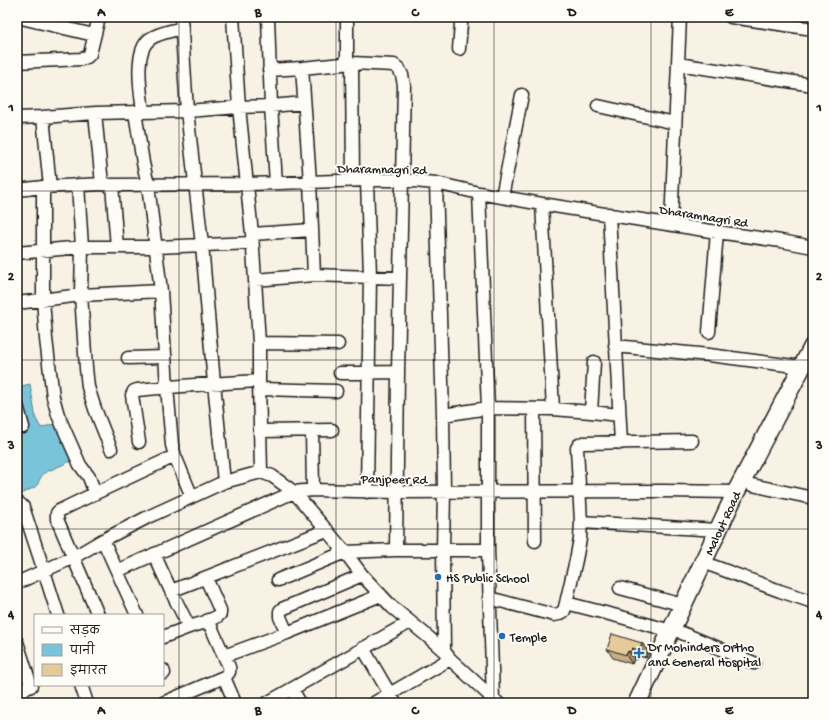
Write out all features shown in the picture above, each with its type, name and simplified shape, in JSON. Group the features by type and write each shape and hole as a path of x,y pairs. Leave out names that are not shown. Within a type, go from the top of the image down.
{"highway":[{"name":"Malout Road","path":"637,703 713,566 807,367 813,347"},
{"name":"Malout Road","path":"648,703 676,632 683,605 718,530 736,492 807,367"}],"street":[{"path":"17,17 94,35"},
{"path":"17,62 82,59 87,57 90,54 99,17"},
{"path":"233,17 239,107 252,238 259,343 261,472"},
{"path":"268,17 271,106 276,183"},
{"path":"347,17 353,180"},
{"path":"459,49 461,24 460,17"},
{"path":"671,224 680,17"},
{"path":"731,17 813,29"},
{"path":"192,497 172,445 161,291 148,185 143,163 139,112 141,51 150,39 182,22 187,111 202,245 224,482"},
{"path":"270,70 349,64 394,65 399,69 402,75 404,85 396,550"},
{"path":"678,64 813,86"},
{"path":"302,68 310,182 314,275"},
{"path":"502,197 522,95"},
{"path":"17,118 95,113 187,111 304,103"},
{"path":"598,106 675,123"},
{"path":"95,113 117,247"},
{"path":"43,117 46,187 43,250 43,299 50,376 53,397 58,415 80,465 89,477 95,493"},
{"name":"Dharamnagri Rd","path":"17,190 78,185 247,184 353,180 402,180 436,183 479,193 542,204 813,247"},
{"path":"366,492 370,276 367,180"},
{"path":"436,183 443,415 443,550 447,655"},
{"path":"78,185 82,247 81,295 88,387 111,449"},
{"path":"479,193 488,408 487,492 492,702"},
{"path":"542,204 553,409"},
{"path":"609,214 621,442"},
{"path":"17,253 82,247 156,247 202,245 312,230"},
{"path":"709,332 717,232"},
{"path":"255,280 314,275 400,278"},
{"path":"17,303 81,295 161,291"},
{"path":"259,343 338,344"},
{"path":"615,346 709,355 807,367"},
{"path":"128,358 165,357"},
{"path":"591,412 594,362"},
{"path":"340,373 398,372"},
{"path":"139,442 132,395 134,391 137,390 214,383 336,391"},
{"path":"17,405 23,427"},
{"path":"443,415 488,408 553,409 619,415"},
{"path":"534,409 535,541"},
{"path":"260,431 332,430"},
{"path":"312,431 313,490"},
{"path":"489,598 554,615 560,614 564,611 580,539 581,522 577,448 579,445 583,443 692,441"},
{"path":"98,614 56,518 57,514 59,511 95,493 175,456"},
{"path":"17,583 74,557 148,517 224,482 261,472 272,476 294,492 381,596 447,655 492,702"},
{"path":"752,485 813,498"},
{"name":"Panjpeer Rd","path":"117,571 294,492 313,490 366,492 736,492"},
{"path":"17,504 20,504 22,507 58,614"},
{"path":"581,522 718,530"},
{"path":"171,591 327,530"},
{"path":"103,540 137,614"},
{"path":"278,580 345,552 396,550 488,550"},
{"path":"154,554 189,627"},
{"path":"713,566 813,602"},
{"path":"287,633 280,617 280,611 282,609 362,575"},
{"path":"164,637 220,614 220,610 206,578"},
{"path":"620,588 683,605"},
{"path":"224,656 381,596"},
{"path":"566,603 676,632 754,663"},
{"path":"163,703 224,678 230,671 208,620"},
{"path":"267,703 410,622"},
{"path":"17,642 33,685 17,692"},
{"path":"363,648 392,698"},
{"path":"374,703 392,698 447,655"},
{"path":"224,678 235,703"},
{"path":"81,686 88,703"},
{"path":"292,688 300,703"}],"water":[{"path":"30,384 36,419 41,428 60,422 66,438 71,461 46,472 40,478 37,486 17,496 17,435 26,428 17,395 17,387"}],"building":[{"path":"612,634 642,643 640,650 632,648 631,652 628,651 626,655 607,649"}],"place":[{"name":"HS Public School","path":"438,577"},
{"name":"Temple","path":"502,636"},
{"name":"Dr Mohinders Ortho and General Hospital","path":"639,653"}]}
